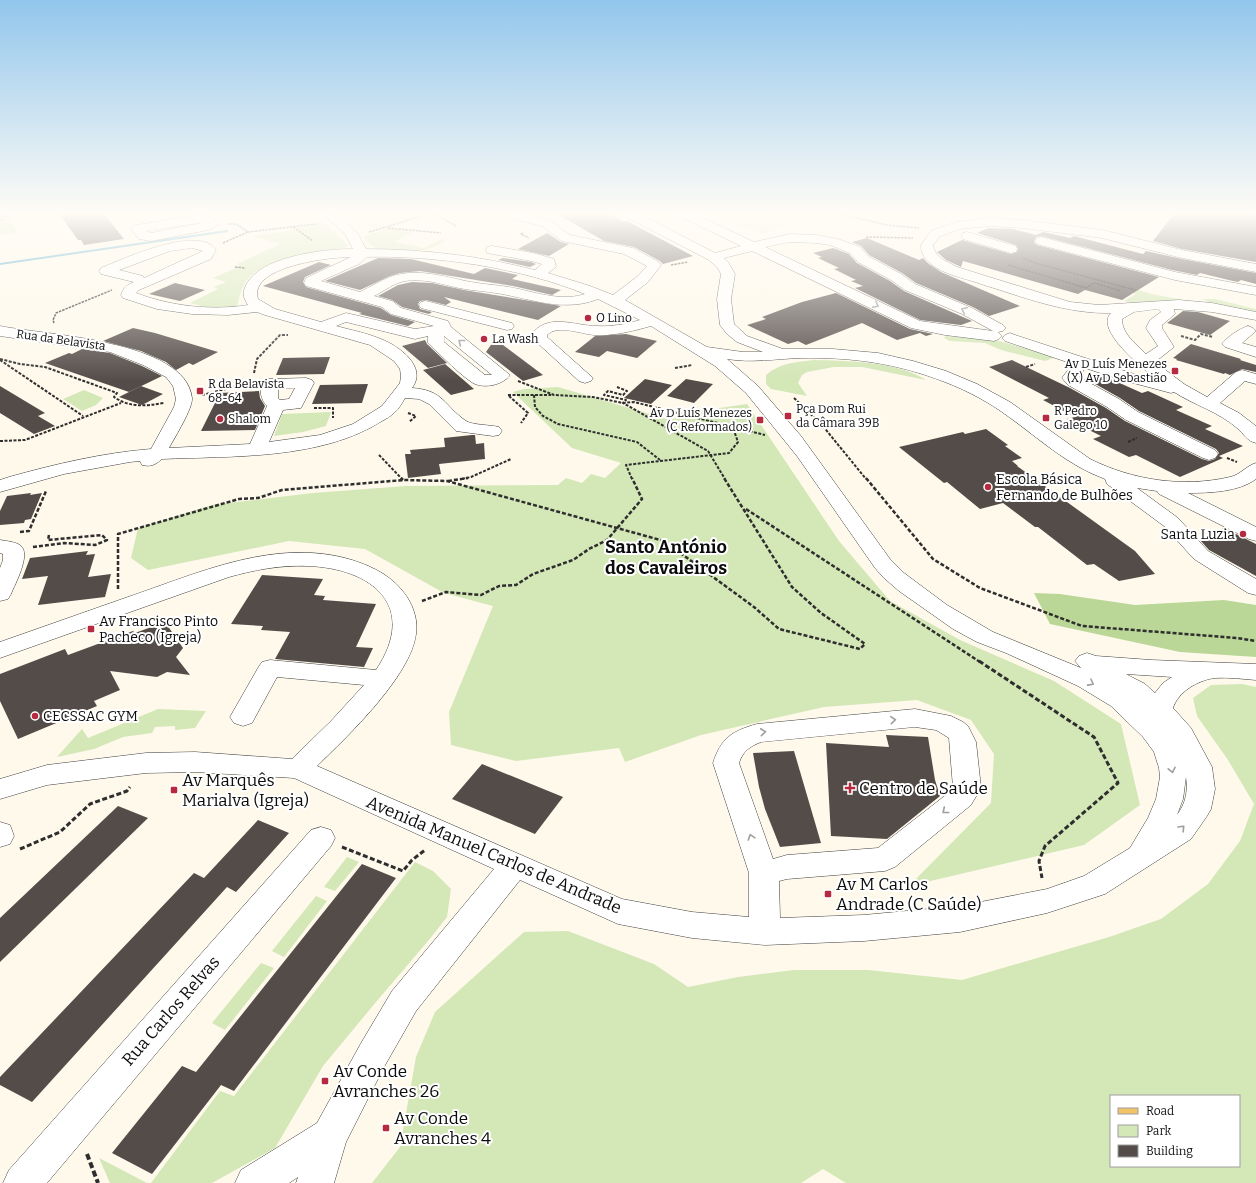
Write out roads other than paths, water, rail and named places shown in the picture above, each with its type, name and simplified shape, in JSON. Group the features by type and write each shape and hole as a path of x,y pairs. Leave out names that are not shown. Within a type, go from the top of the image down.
{"street":[{"path":"108,270 106,271 138,279"},
{"path":"177,270 134,287 129,291 128,295 136,299 159,304 205,310 233,311 258,307"},
{"path":"0,486 80,464 303,445 344,433 365,424 395,404 403,393 409,379 408,371 403,361 388,348 375,342 279,316 258,307 252,301 250,295 251,288 256,280 272,270"},
{"path":"322,327 339,319 346,318 415,334 440,330 478,355 502,375 489,381 480,380 436,343 440,330 444,324 396,310 387,304 311,283 311,281 335,270"},
{"path":"516,270 537,274 615,301 700,349 730,369 753,389 797,443 892,575 943,614 989,638 1087,680 1158,721"},
{"path":"537,274 544,270"},
{"path":"615,301 650,270"},
{"path":"726,270 728,274 724,299 727,325 742,339 785,354"},
{"path":"802,270 916,325 945,330 996,332 1013,335 1078,361 1128,377 1184,392"},
{"path":"884,270 910,287 967,310 996,332"},
{"path":"953,270 1052,302 1070,306 1098,309 1187,306 1220,309 1256,316"},
{"path":"975,270 1047,291 1096,302"},
{"path":"1150,270 1217,286 1256,291"},
{"path":"362,297 398,279 415,277 441,279 467,286 497,289 558,301 588,299 598,294"},
{"path":"362,297 389,295 507,326"},
{"path":"1052,302 1098,323 1118,335 1145,362 1184,392 1232,416 1247,426 1256,438"},
{"path":"1145,362 1166,348 1154,328 1155,323 1168,314 1168,311 1161,306"},
{"path":"1118,335 1114,324 1115,317 1135,308"},
{"path":"585,378 541,339 539,335 541,332 551,326 599,331 624,329 652,321"},
{"name":"Rua da Belavista","path":"0,330 21,335 94,344 129,354 172,374 181,386 184,399 183,407 154,457"},
{"path":"1248,331 1230,344 1256,352"},
{"path":"700,349 737,356 754,357 785,354 822,354 872,357 906,364 946,377 993,399 1073,456 1104,472 1127,480 1154,485 1185,488 1207,487 1232,483 1250,477 1256,469"},
{"path":"730,369 785,354"},
{"path":"457,361 478,355"},
{"path":"730,369 754,357"},
{"path":"1078,361 1079,366 1070,378 1074,382 1113,403 1132,416 1209,454"},
{"path":"1208,405 1242,375 1256,379"},
{"path":"306,383 295,404 276,405 270,399 269,384 306,383"},
{"path":"403,393 422,394 435,400 462,426 493,431"},
{"path":"257,449 276,405"},
{"path":"1104,472 1171,522 1200,555 1256,588"},
{"path":"1154,485 1251,528"},
{"path":"0,594 14,560 6,548"},
{"path":"0,650 118,607 221,572 274,561 304,559 328,561 356,568 378,578 392,592 402,608 405,627 401,646 382,679 336,731 298,769"},
{"path":"1017,649 1087,661 1151,668 1256,672"},
{"path":"1087,661 1136,690 1158,721"},
{"path":"243,717 270,668 382,679"},
{"path":"1158,721 1167,691 1183,681 1216,670"},
{"path":"764,873 786,867 885,859 961,798 967,788 962,738 953,728 938,722 915,718 756,733 740,740 730,749 726,763 764,873 765,932"},
{"name":"Avenida Manuel Carlos de Andrade","path":"0,789 47,775 146,763 195,762 298,769 618,911 692,925 765,932 864,928 960,919 1047,901 1094,884 1139,858 1164,814 1171,797 1174,776 1158,721"},
{"name":"Rua Carlos Relvas","path":"22,1183 321,838"},
{"path":"315,1183 330,1136 372,1056 404,1001 515,865"},
{"path":"254,1183 330,1136"}],"place":[{"name":"O Lino","path":"588,318"},
{"name":"La Wash","path":"484,339"},
{"name":"Av D Luís Menezes (X) Av D Sebastião","path":"1175,371"},
{"name":"R da Belavista 68-64","path":"200,391"},
{"name":"Pça Dom Rui da Câmara 39B","path":"788,416"},
{"name":"R Pedro Galego 10","path":"1046,418"},
{"name":"Shalom","path":"220,419"},
{"name":"Av D Luís Menezes (C Reformados)","path":"760,420"},
{"name":"Escola Básica Fernando de Bulhões","path":"988,487"},
{"name":"Santa Luzia","path":"1243,534"},
{"name":"Av Francisco Pinto Pacheco (Igreja)","path":"91,629"},
{"name":"CECSSAC GYM","path":"35,716"},
{"name":"Centro de Saúde","path":"850,788"},
{"name":"Av Marquês Marialva (Igreja)","path":"174,790"},
{"name":"Av M Carlos Andrade (C Saúde)","path":"828,894"},
{"name":"Av Conde Avranches 26","path":"325,1081"},
{"name":"Av Conde Avranches 4","path":"386,1128"}],"district":[{"name":"Santo António dos Cavaleiros","path":"666,557"}]}
